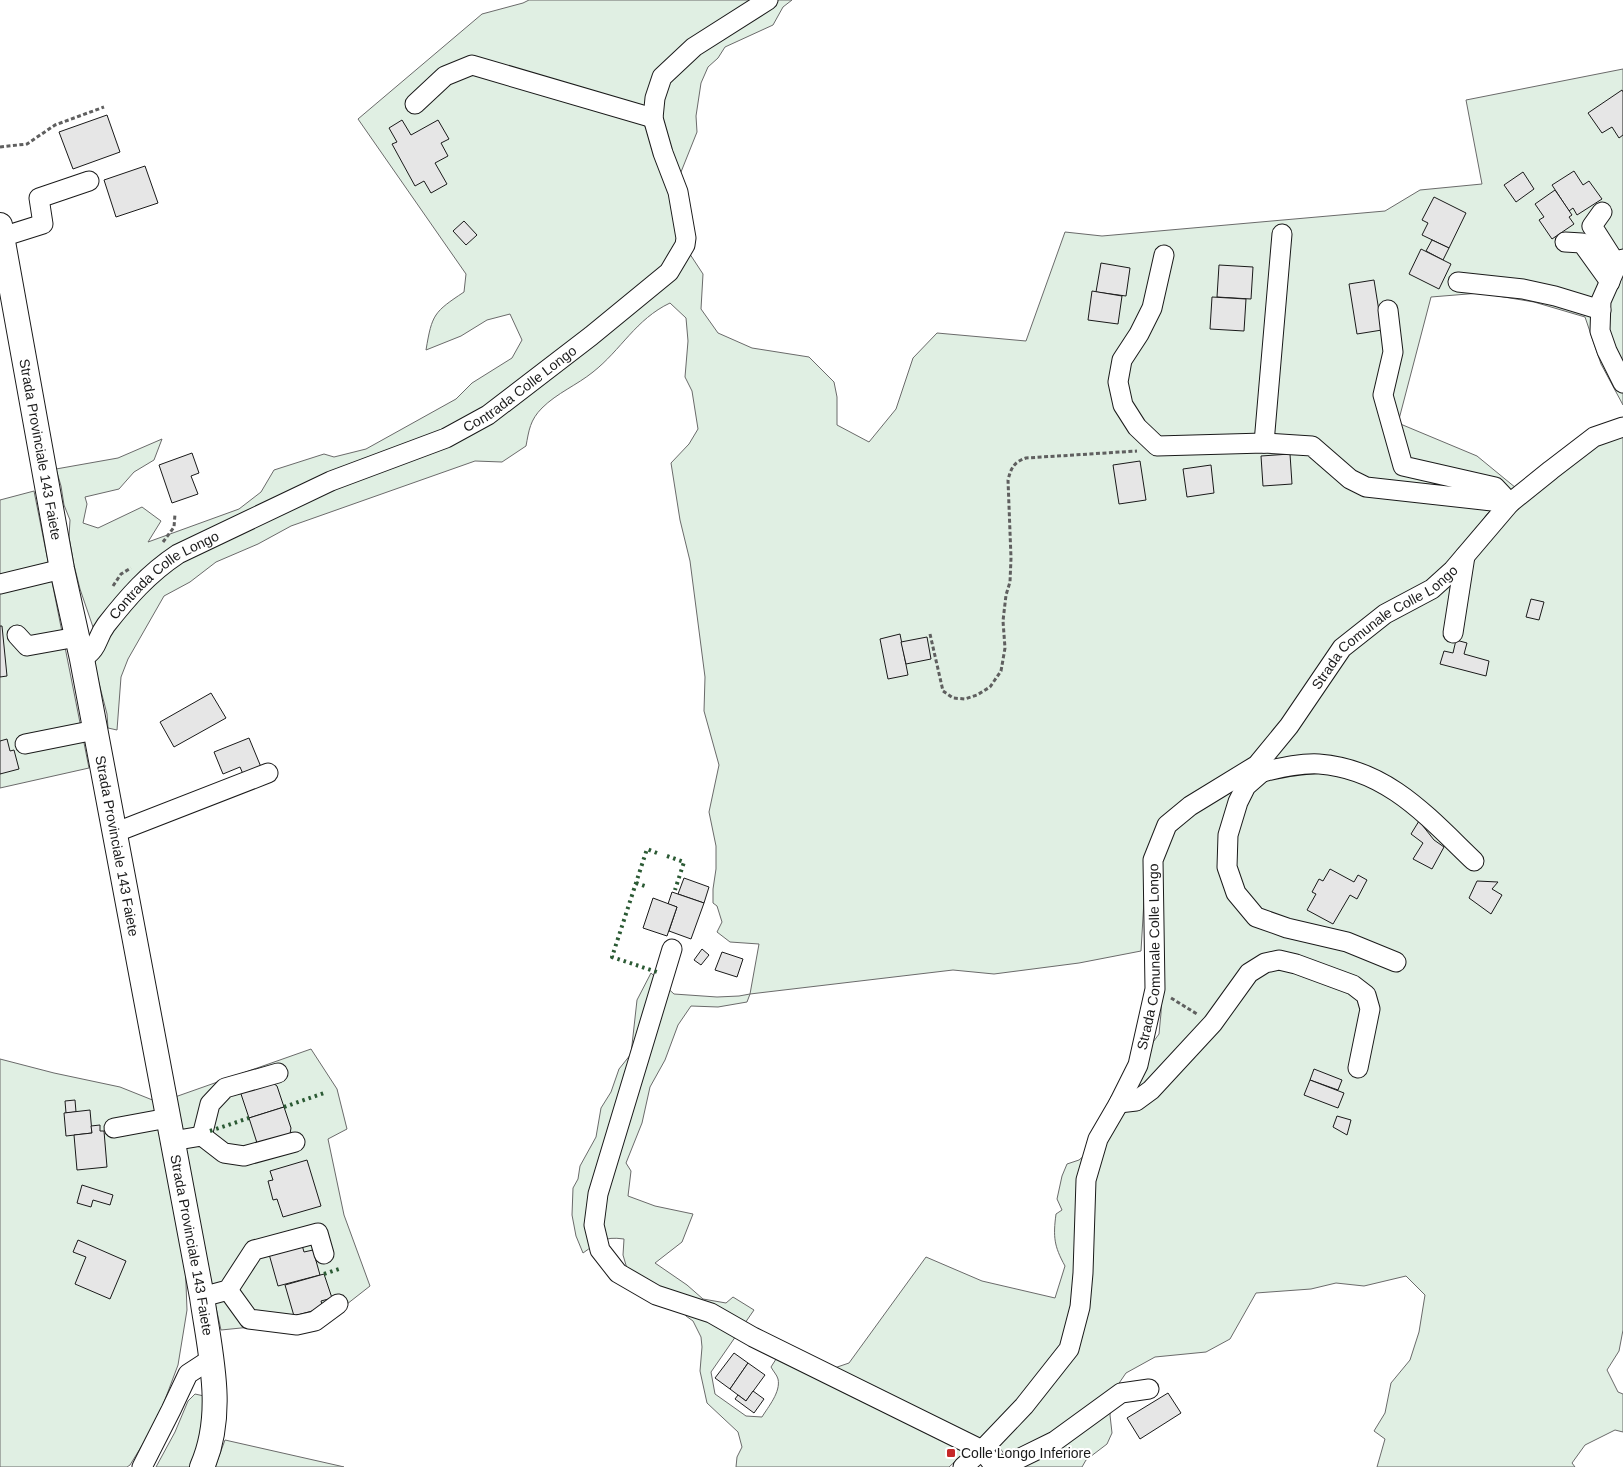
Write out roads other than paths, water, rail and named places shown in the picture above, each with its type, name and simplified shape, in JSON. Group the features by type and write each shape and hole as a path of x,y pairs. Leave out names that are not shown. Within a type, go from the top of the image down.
{"main road":[{"name":"Strada Provinciale 143 Faiete","path":"1,231 62,569 80,648 202,1296 214,1386 214,1424 211,1442 202,1467"}],"street":[{"name":"Contrada Colle Longo","path":"80,648 93,652 105,627 140,584 160,566 178,554 331,481 446,438 488,415 591,336 669,272 685,246 686,238 678,192 663,153 653,118 655,98 662,77 694,47 768,0"},
{"path":"415,104 445,76 472,65 653,118"},
{"path":"1,231 43,224 39,198 88,181"},
{"path":"1602,212 1592,226 1617,268"},
{"path":"1264,443 1282,234"},
{"path":"1565,242 1582,243 1617,268"},
{"path":"1164,255 1152,308 1139,334 1122,360 1118,382 1123,406 1137,427 1157,446 1264,443 1312,446 1350,479 1366,487 1510,502"},
{"path":"1617,268 1601,302 1600,331 1607,351 1623,383"},
{"path":"1458,282 1524,289 1555,296 1600,310"},
{"path":"1388,310 1393,352 1383,395 1403,466 1495,488 1510,502"},
{"name":"Strada Comunale Colle Longo","path":"963,1467 1024,1406 1069,1349 1080,1306 1086,1180 1098,1139 1138,1065 1155,989 1153,860 1167,825 1190,806 1260,769 1342,648 1385,614 1432,589 1453,570 1510,502 1594,437 1623,427"},
{"path":"1453,633 1466,555"},
{"path":"0,584 62,569"},
{"path":"17,635 27,646 80,648"},
{"path":"25,744 95,730"},
{"path":"1396,962 1347,942 1287,928 1256,917 1236,893 1227,867 1228,835 1238,802 1246,786 1260,769 1319,764 1364,773 1391,788 1418,808 1474,861"},
{"path":"114,833 268,773"},
{"path":"672,949 598,1194 594,1225 600,1250 618,1273 656,1295 711,1313 753,1337 982,1450 992,1463 1006,1465 1055,1441 1121,1393 1149,1388"},
{"path":"1119,1103 1136,1102 1151,1090 1213,1024 1250,973 1265,963 1279,960 1296,964 1353,985 1366,994 1370,1009 1358,1068"},
{"path":"202,1136 210,1104 224,1088 278,1072"},
{"path":"114,1128 170,1130 202,1136 224,1153 244,1156 294,1142"},
{"path":"202,1296 228,1290 254,1250 318,1233 324,1254"},
{"path":"228,1290 249,1319 258,1321 297,1325 314,1321 338,1304"},
{"path":"142,1467 172,1410 188,1374 211,1359"}],"place":[{"name":"Colle Longo Inferiore","path":"951,1453"}]}
